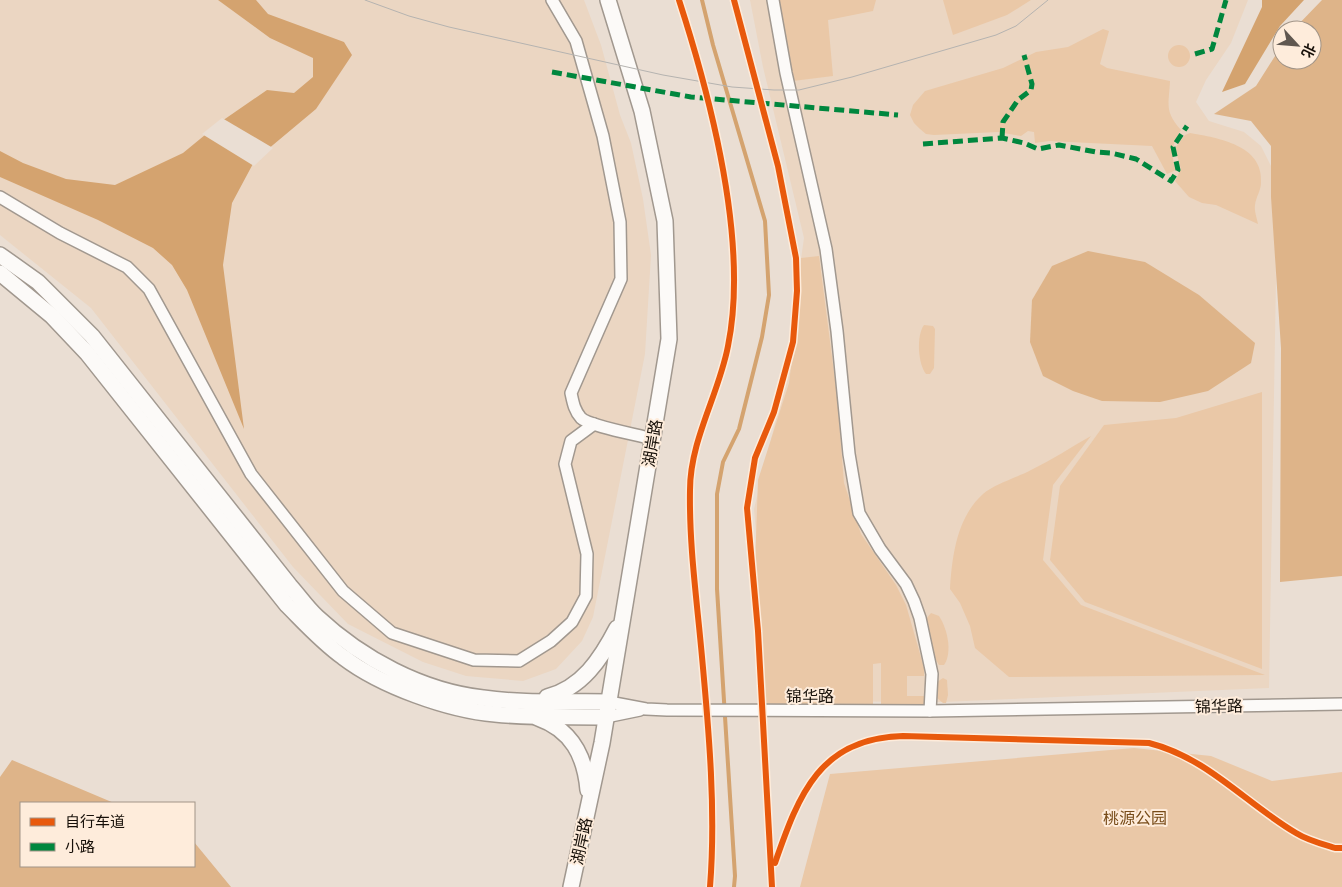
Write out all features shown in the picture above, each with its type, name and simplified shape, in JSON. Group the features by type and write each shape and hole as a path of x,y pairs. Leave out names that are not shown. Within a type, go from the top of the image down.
{"street":[{"path":"552,0 576,42 604,136 620,222 620,279 571,393 574,408 582,419 594,424 652,439"},
{"name":"湖岸路","path":"572,887 608,709 669,339 665,221 642,111 608,0"},
{"path":"773,0 786,72 826,249 837,331 849,454 858,513 880,549 906,584 920,618 932,674 930,710"},
{"path":"0,198 60,233 127,267 149,289 251,474 343,591 392,633 474,660 519,661 551,641 572,622 586,596 587,554 565,464 571,440 594,424"},
{"path":"0,255 38,282 92,336 290,586 323,622 348,643 389,668 424,683 482,698 532,708 575,743 585,766 588,809"},
{"path":"0,273 52,316 87,352 287,605 320,638 345,658 418,696 458,709 496,714 532,708 608,709"},
{"path":"532,708 567,690 587,674 604,650 622,618"},
{"name":"锦华路","path":"608,709 930,710 1342,704"}],"shaded area":[{"path":"0,0 584,0 601,45 620,115 631,143 643,199 651,255 645,354 593,617 582,641 556,669 523,681 466,676 423,662 348,624 293,567 91,308 0,235"},
{"path":"218,0 256,0 268,14 344,42 352,55 316,109 255,160 232,203 223,265 244,429 187,290 172,265 153,248 98,220 0,177 0,151 23,163 66,179 115,185 183,153 222,121 267,90 294,93 313,77 313,58 270,38"},
{"path":"750,0 1248,0 1231,43 1206,80 1196,102 1209,121 1244,132 1261,146 1272,168 1276,278 1269,688 942,702 770,701 754,509 781,399 804,238 763,67"},
{"path":"1262,0 1304,0 1286,20 1272,20 1272,39 1245,84 1222,92 1262,7"},
{"path":"1322,0 1342,0 1342,576 1280,582 1281,348 1271,197 1271,146 1251,121 1214,114 1256,86 1272,61 1272,70 1322,70 1322,20 1303,20"},
{"path":"1088,251 1145,262 1199,295 1255,343 1251,363 1208,391 1160,402 1102,401 1073,391 1043,376 1030,342 1032,300 1052,266"},
{"path":"12,760 112,802 20,802 20,867 195,867 195,843 231,887 0,887 0,777"}],"green space":[{"path":"779,0 876,0 873,11 828,20 833,76 793,81"},
{"path":"943,0 1031,0 1007,15 953,35"},
{"path":"1103,29 1109,31 1100,64 1107,68 1170,81 1170,112 1181,130 1173,149 1176,170 1167,174 1152,146 1049,141 1035,143 1034,132 1028,131 1021,136 998,132 926,134 914,123 910,115 913,105 925,91 1003,68 1036,52 1068,47"},
{"path":"1179,45 1187,48 1190,56 1187,64 1179,67 1171,64 1168,56 1171,48"},
{"path":"1190,133 1226,141 1247,152 1255,160 1260,170 1261,183 1255,207 1258,224 1216,205 1202,203 1189,197 1175,181 1181,169 1175,148 1185,135"},
{"path":"819,256 837,396 844,483 861,534 896,585 906,605 924,668 924,676 907,676 907,696 924,696 924,704 881,705 881,663 873,664 873,705 765,705 755,568 758,480 789,383 801,289 801,258"},
{"path":"924,325 933,326 935,329 934,368 930,374 926,374 923,369 919,350 921,330"},
{"path":"1262,392 1262,669 1085,602 1050,560 1060,486 1104,425 1176,418"},
{"path":"1091,436 1053,485 1043,560 1081,605 1265,675 1009,677 975,648 970,626 960,603 950,589 954,551 967,514 974,503 987,491 1026,473"},
{"path":"931,613 939,616 948,640 948,654 944,665 939,665 934,655 927,631 926,619"},
{"path":"943,678 947,680 948,695 946,703 937,698 937,682"},
{"name":"桃源公园","path":"1134,748 1211,756 1272,781 1342,772 1342,887 800,887 830,774"}],"pier":[{"path":"222,118 273,148 254,166 202,134"}],"waterway":[{"path":"702,0 713,45 765,221 769,295 762,337 739,429 723,462 717,494 717,589 735,876 734,887"}],"tram line":[{"path":"365,0 409,16 449,27 663,75 732,87 774,90 799,90 852,77 996,35 1016,26 1048,0"}],"marked path":[{"path":"1195,54 1212,49 1226,0"},
{"path":"1002,138 1003,122 1018,100 1031,90 1032,84 1024,55"},
{"path":"552,72 691,97 898,115"},
{"path":"923,144 1002,138 1024,143 1038,149 1059,145 1136,159 1171,181 1178,170 1173,147 1187,126"}],"cycle path":[{"path":"679,0 714,126 730,217 734,262 733,306 728,346 695,453 691,471 690,490 692,553 705,685 711,772 712,859 710,887"},
{"path":"734,0 778,166 796,258 797,291 793,342 774,412 755,458 747,508 758,631 772,887"},
{"path":"775,863 793,814 804,793 817,774 832,759 851,747 875,739 903,736 1149,743 1190,759 1226,782 1277,821 1300,835 1315,842 1335,848 1342,848"}]}
